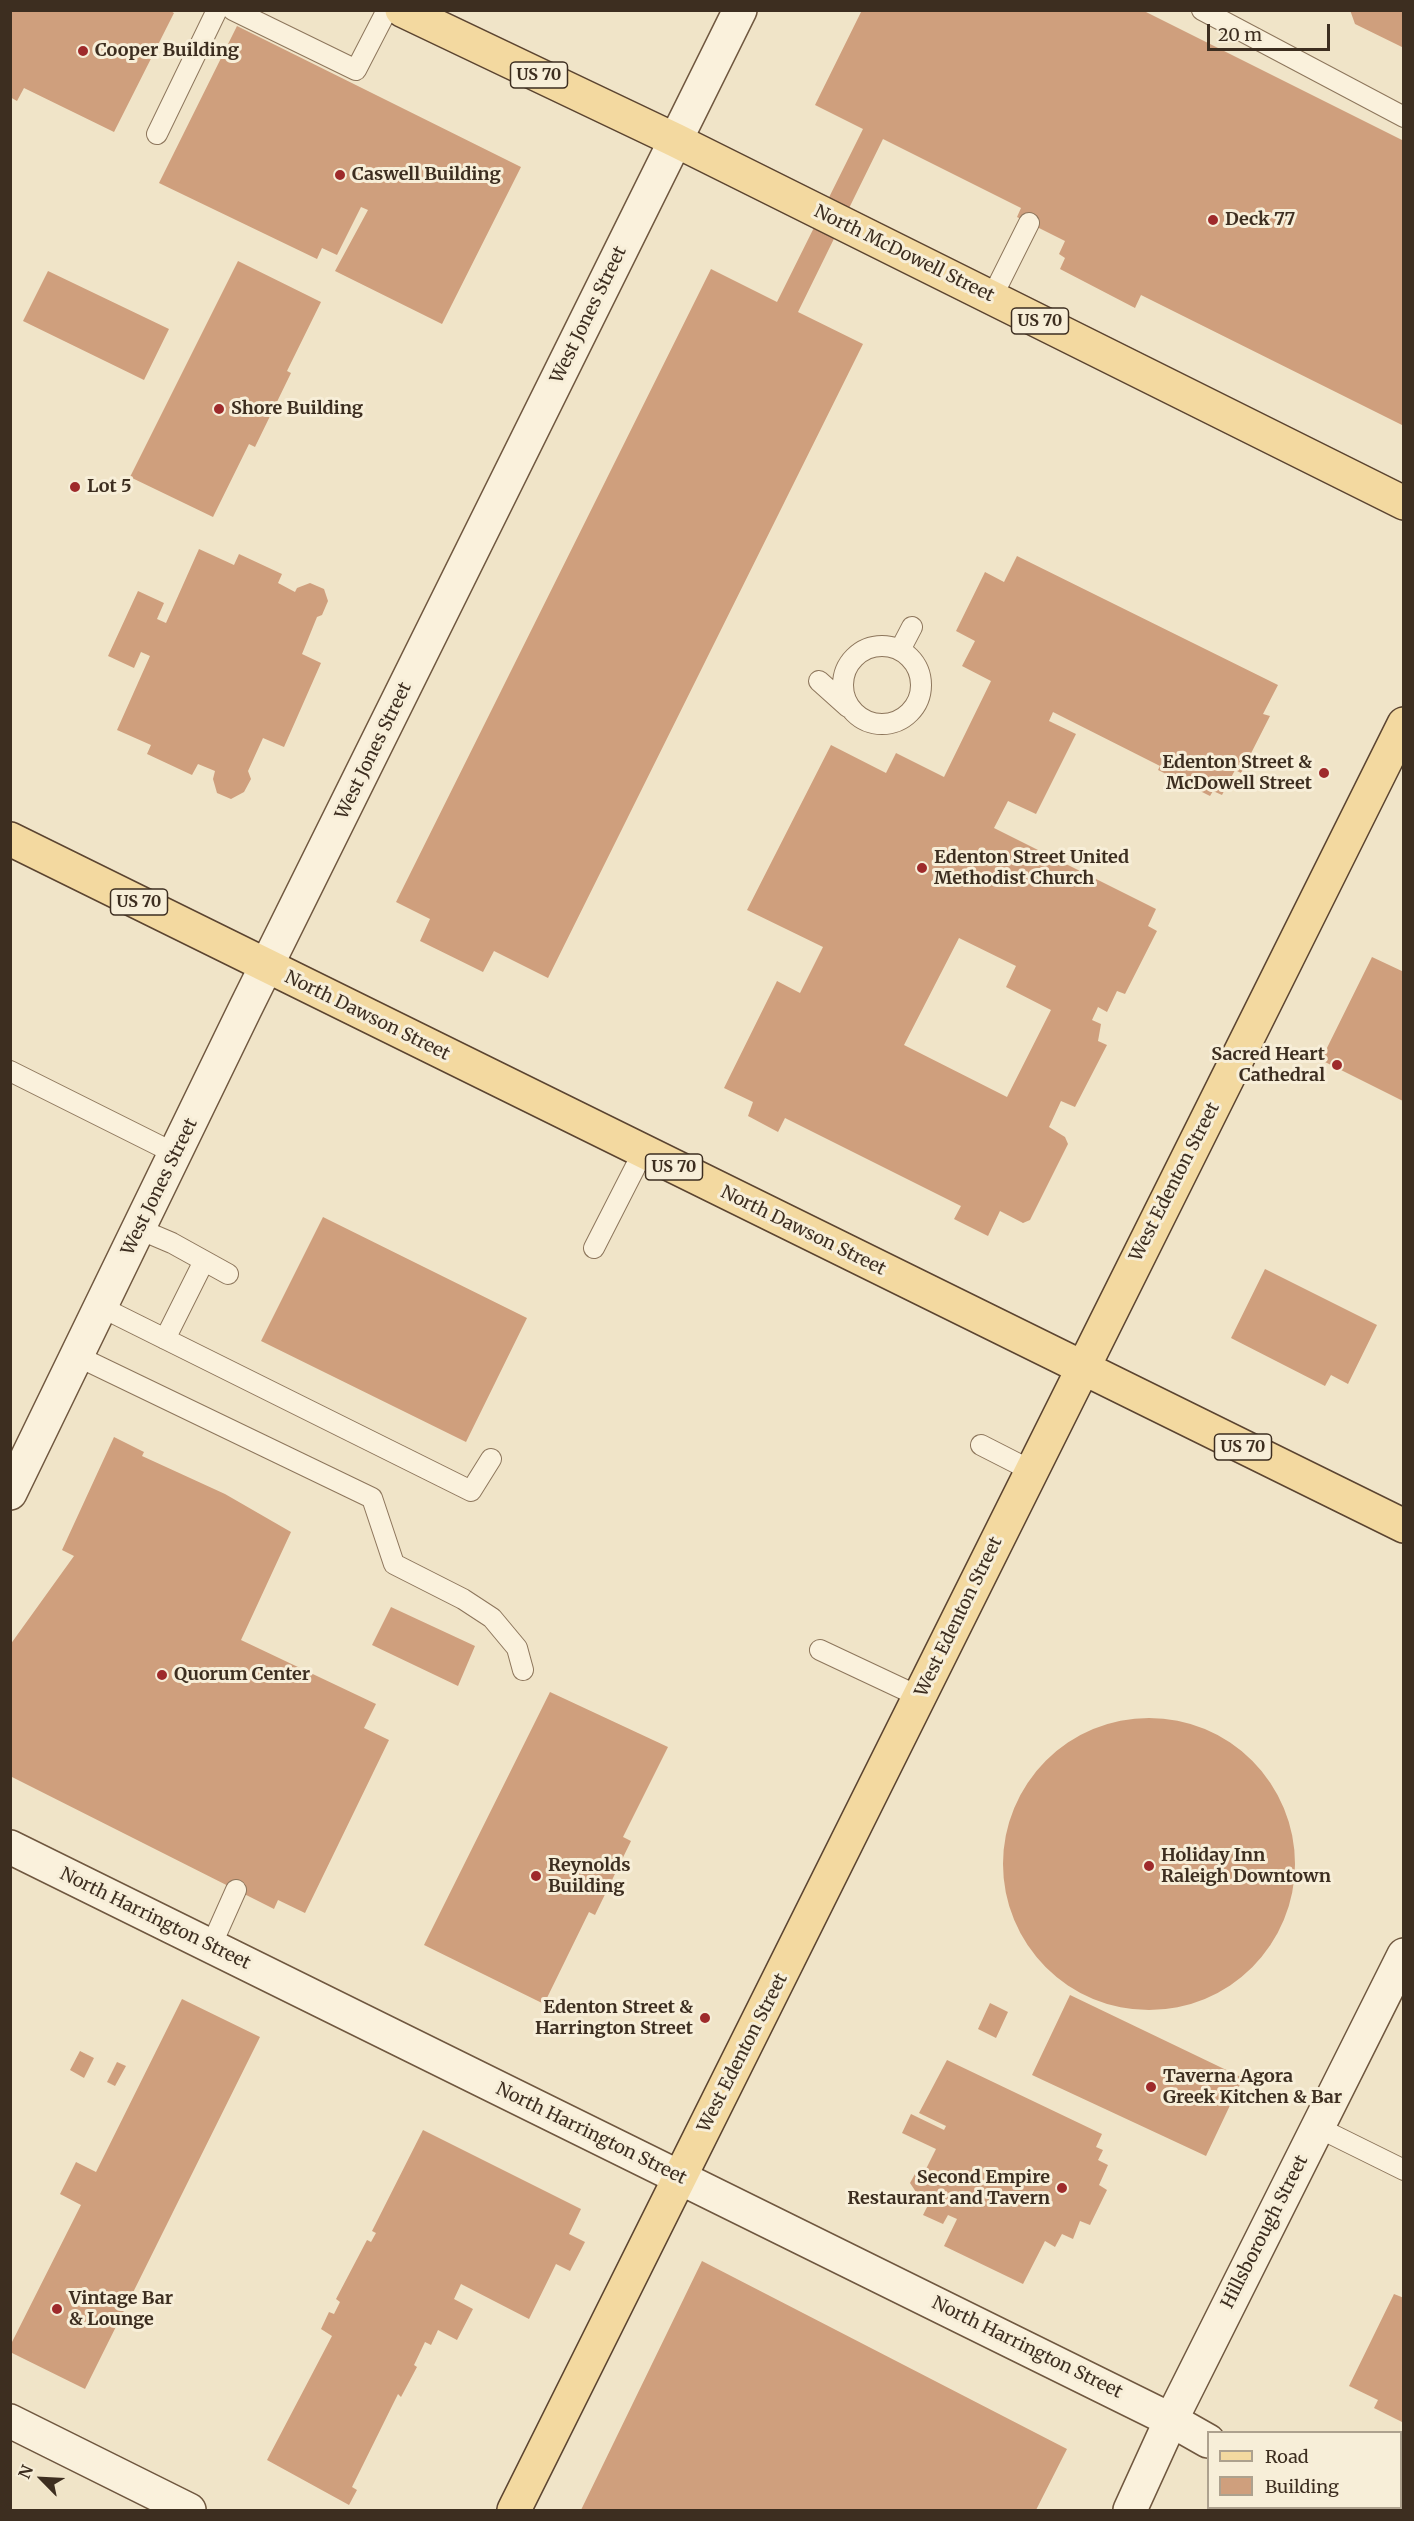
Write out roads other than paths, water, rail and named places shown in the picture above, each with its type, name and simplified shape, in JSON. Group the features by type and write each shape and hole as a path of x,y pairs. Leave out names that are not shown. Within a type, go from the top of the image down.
{"main road":[{"name":"North McDowell Street","path":"402,10 675,140 1404,503"},
{"name":"West Edenton Street","path":"514,2511 1404,724"},
{"name":"North Dawson Street","path":"10,839 1404,1526"}],"street":[{"name":"West Jones Street","path":"10,1492 741,10"},
{"name":"North Harrington Street","path":"10,1847 1171,2420 1207,2440"},
{"name":"Hillsborough Street","path":"1130,2511 1171,2420 1404,1955"},
{"path":"10,2421 189,2511"}],"lane":[{"path":"157,134 217,10"},
{"path":"234,10 356,70 387,10"},
{"path":"1202,10 1404,117"},
{"path":"992,297 1029,223"},
{"path":"900,650 912,627"},
{"path":"819,681 853,711 867,721 879,724 893,722 906,716 914,708 922,686 919,671 912,659 900,650 884,645 871,647 853,659 844,676 844,683 846,699 853,711"},
{"path":"10,1071 176,1154"},
{"path":"594,1248 643,1152"},
{"path":"139,1229 172,1243 228,1274"},
{"path":"165,1339 204,1261"},
{"path":"101,1307 471,1491 491,1459"},
{"path":"77,1356 372,1498 394,1564 463,1599 492,1618 517,1648 523,1670"},
{"path":"981,1445 1032,1471"},
{"path":"820,1650 920,1696"},
{"path":"211,1946 236,1890"},
{"path":"1317,2127 1404,2170"}],"place":[{"name":"Cooper Building","path":"83,51"},
{"name":"Caswell Building","path":"340,175"},
{"name":"Deck 77","path":"1213,220"},
{"name":"Shore Building","path":"219,409"},
{"name":"Lot 5","path":"75,487"},
{"name":"Edenton Street & McDowell Street","path":"1324,773"},
{"name":"Edenton Street United Methodist Church","path":"922,868"},
{"name":"Sacred Heart Cathedral","path":"1337,1065"},
{"name":"Quorum Center","path":"162,1675"},
{"name":"Holiday Inn Raleigh Downtown","path":"1149,1866"},
{"name":"Reynolds Building","path":"536,1876"},
{"name":"Edenton Street & Harrington Street","path":"705,2018"},
{"name":"Taverna Agora Greek Kitchen & Bar","path":"1151,2087"},
{"name":"Second Empire Restaurant and Tavern","path":"1062,2188"},
{"name":"Vintage Bar & Lounge","path":"57,2309"}]}
